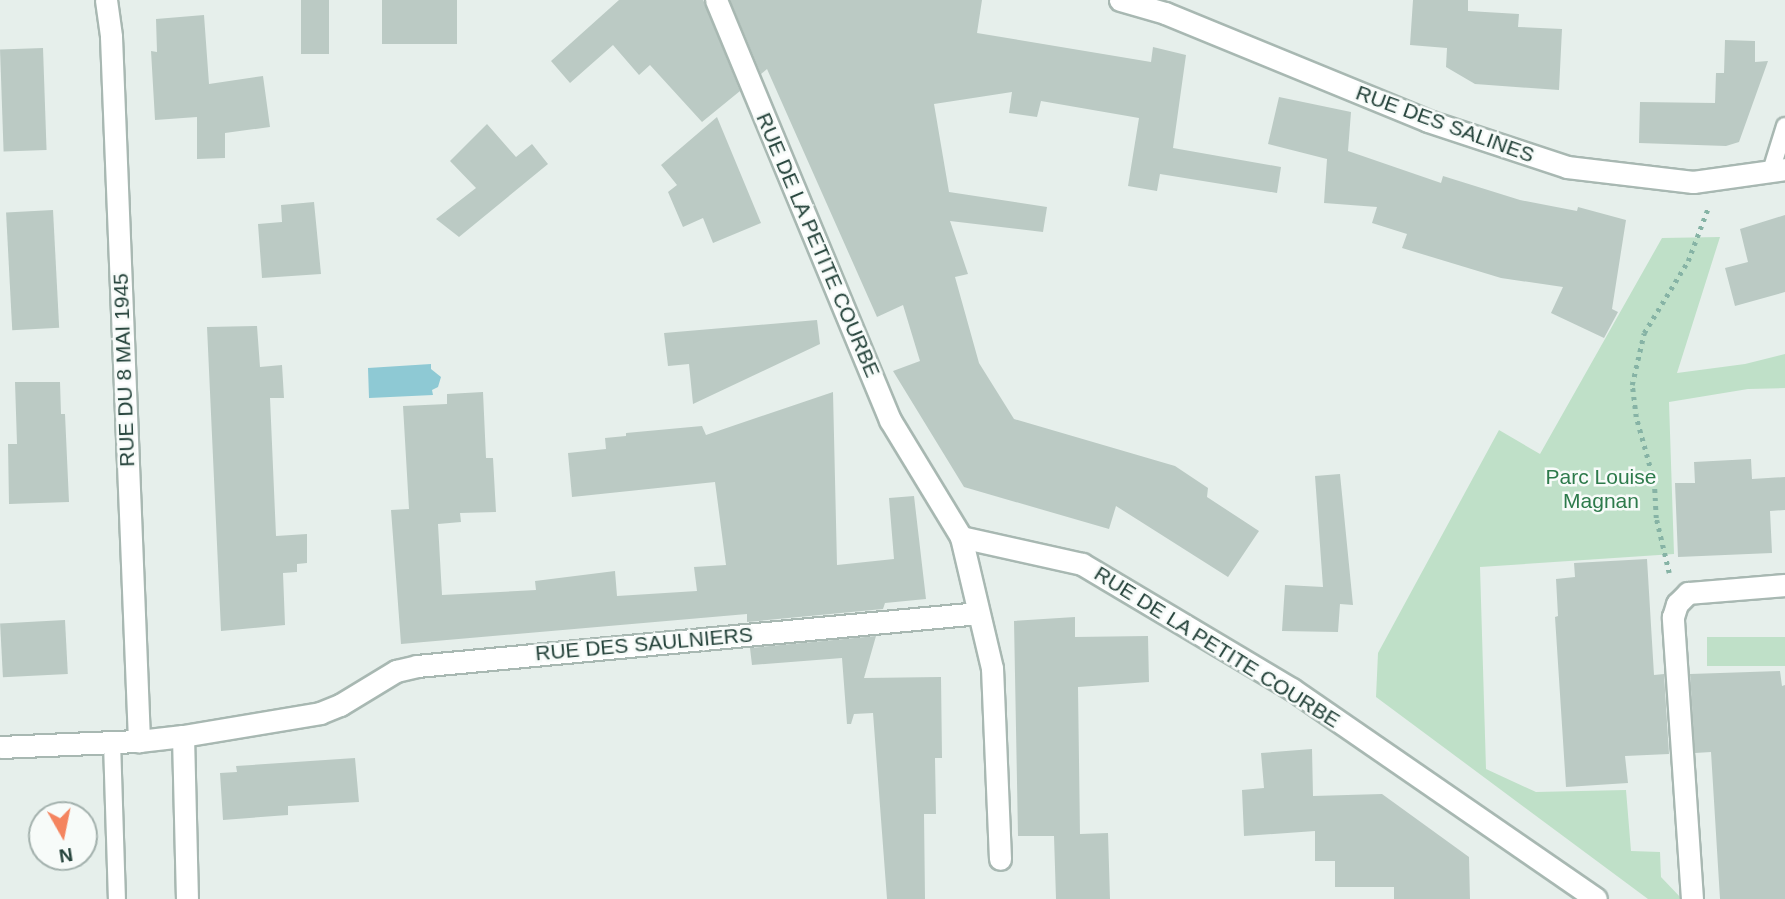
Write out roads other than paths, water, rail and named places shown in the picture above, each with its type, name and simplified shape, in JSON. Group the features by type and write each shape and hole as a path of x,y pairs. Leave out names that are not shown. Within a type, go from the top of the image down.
{"street":[{"name":"RUE DU 8 MAI 1945","path":"106,0 111,37 139,741"},
{"name":"RUE DE LA PETITE COURBE","path":"716,0 890,420 961,537 1082,564 1292,689 1596,899"},
{"name":"RUE DES SALINES","path":"1120,0 1165,13 1428,121 1567,167 1693,182 1778,170"},
{"path":"961,537 992,668 1000,859"},
{"path":"1692,899 1672,617 1677,604 1688,593 1707,589 1785,585"},
{"name":"RUE DES SAULNIERS","path":"183,736 320,713 340,705 396,671 417,666 979,613"},
{"path":"0,747 139,741 183,736 187,899"}],"lane":[{"path":"1778,170 1785,126"},
{"path":"112,742 117,899"}],"water":[{"path":"431,364 431,369 441,377 438,387 432,390 433,395 369,398 368,368"}],"park label":[{"name":"Parc Louise Magnan","path":"1601,489"}]}
